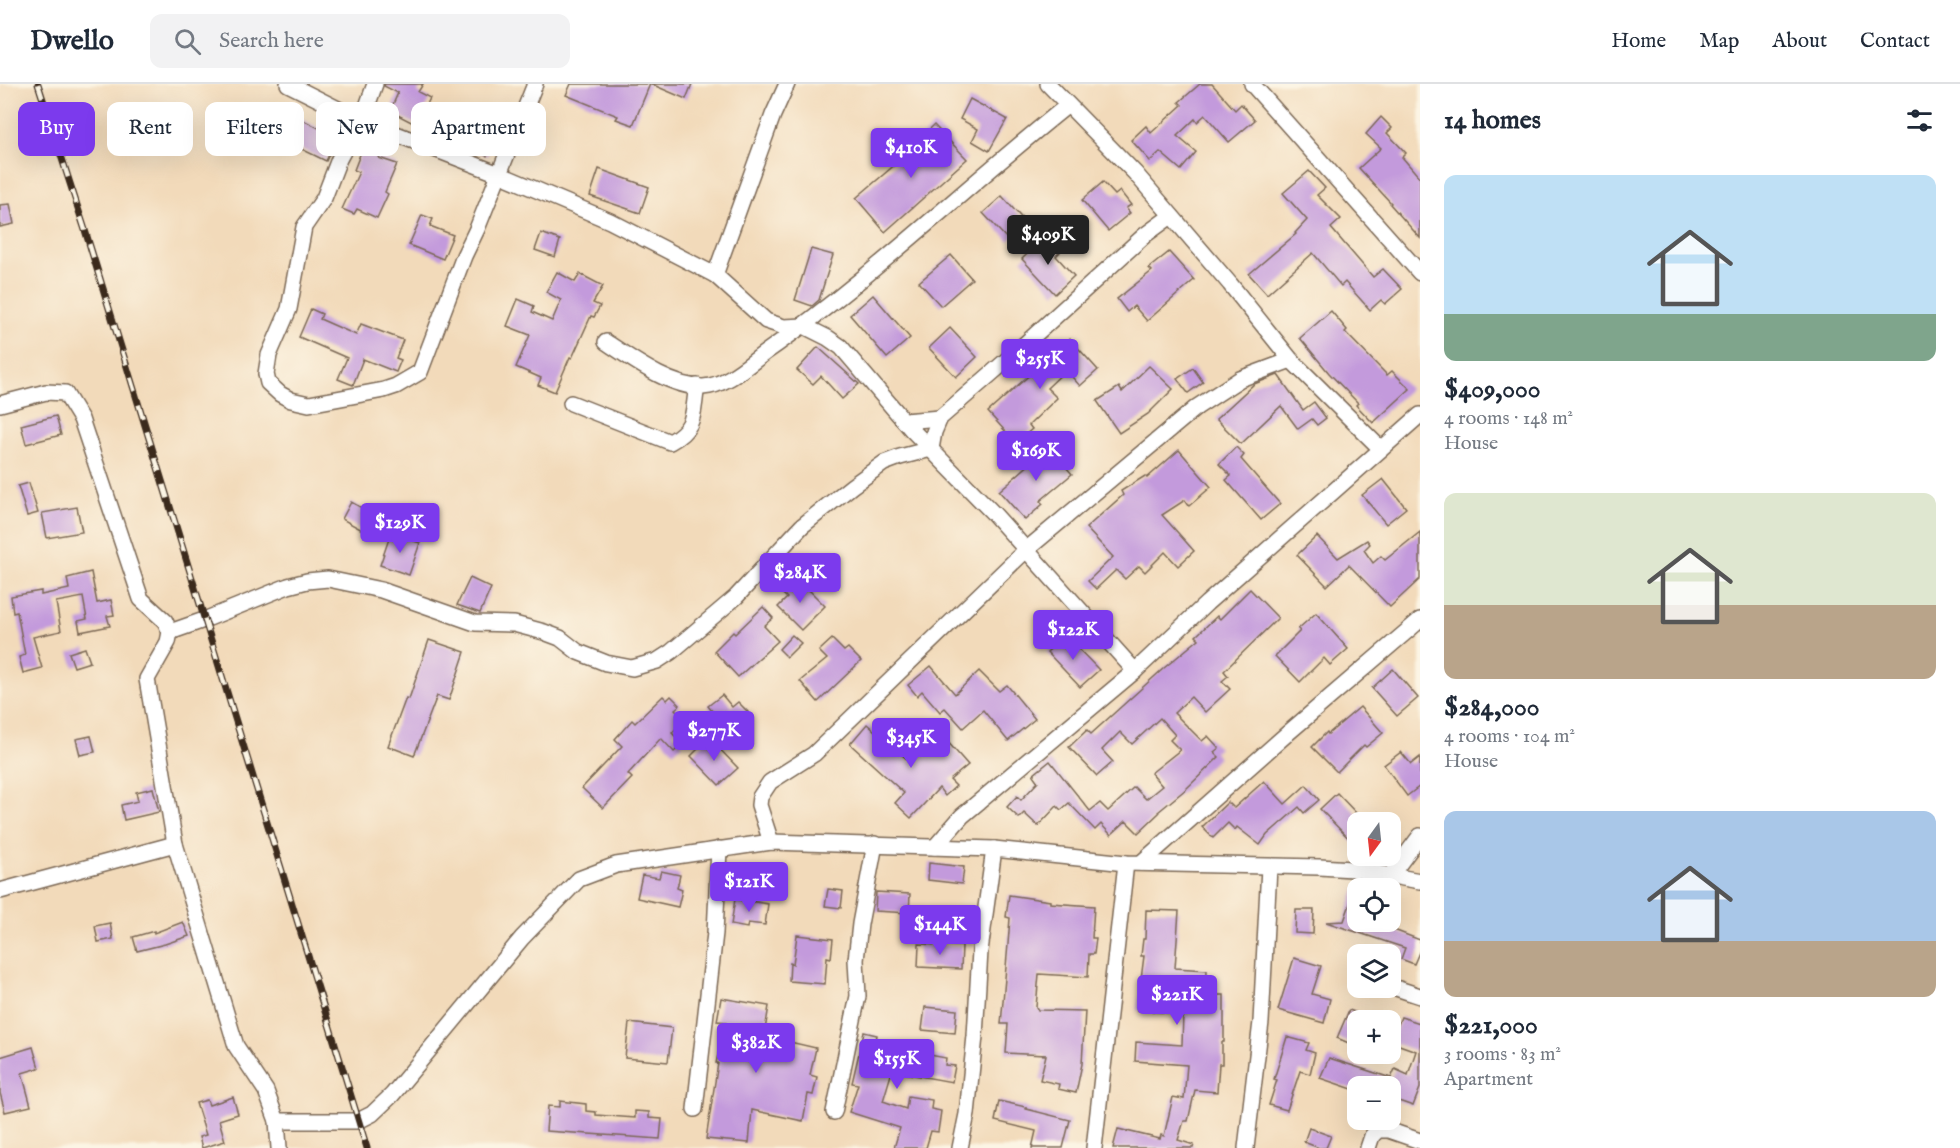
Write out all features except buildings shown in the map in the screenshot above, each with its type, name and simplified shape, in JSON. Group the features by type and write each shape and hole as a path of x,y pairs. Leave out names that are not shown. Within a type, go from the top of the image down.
{"street":[{"path":"288,84 324,102"},
{"path":"369,102 375,84"},
{"path":"341,156 324,198 304,227 290,309 269,355 266,374 268,382 280,394 291,400 309,404 384,390 420,372 460,264 535,84"},
{"path":"715,275 787,84"},
{"path":"1048,84 1135,173 1230,284 1291,360 1381,449"},
{"path":"1252,84 1420,273"},
{"path":"606,342 654,373 677,382 704,387 726,380 804,326 1068,105"},
{"path":"399,135 610,221 715,275 766,321 784,327 804,326 841,347 904,421 1026,550 1135,671"},
{"path":"931,449 934,432 940,418 1145,235 1171,216"},
{"path":"771,842 759,805 762,790 770,782 814,754 1026,550 1197,407 1240,380 1291,360"},
{"path":"570,403 670,442 683,435 690,427 697,386"},
{"path":"0,404 46,392 65,393 81,419 141,599 165,621 170,632 168,642 147,679 175,844 236,1046 266,1091 277,1121 279,1148"},
{"path":"904,421 940,418"},
{"path":"935,847 962,816 1135,671 1206,603 1381,449 1417,423"},
{"path":"170,632 288,586 328,579 381,590 475,623 514,624 544,632 560,638 578,652 606,663 632,668 657,661 671,652 736,597 802,526 852,486 884,463 931,449"},
{"path":"1094,1148 1134,863 1420,620"},
{"path":"1391,875 1420,836"},
{"path":"277,1121 358,1121 372,1114 392,1095 522,938 579,879 616,865 771,842 875,844 994,849 1134,863 1331,868 1420,881"},
{"path":"0,891 175,844"},
{"path":"834,1112 858,996 856,960 860,924 875,844"},
{"path":"695,1109 715,933 718,849"},
{"path":"960,1148 967,1114 981,951 994,849"},
{"path":"1246,1148 1261,1022 1269,867"},
{"path":"1401,990 1420,996"},
{"path":"1368,1148 1377,1130 1388,1130 1420,1141"}],"railway":[{"path":"38,84 367,1148"}]}
